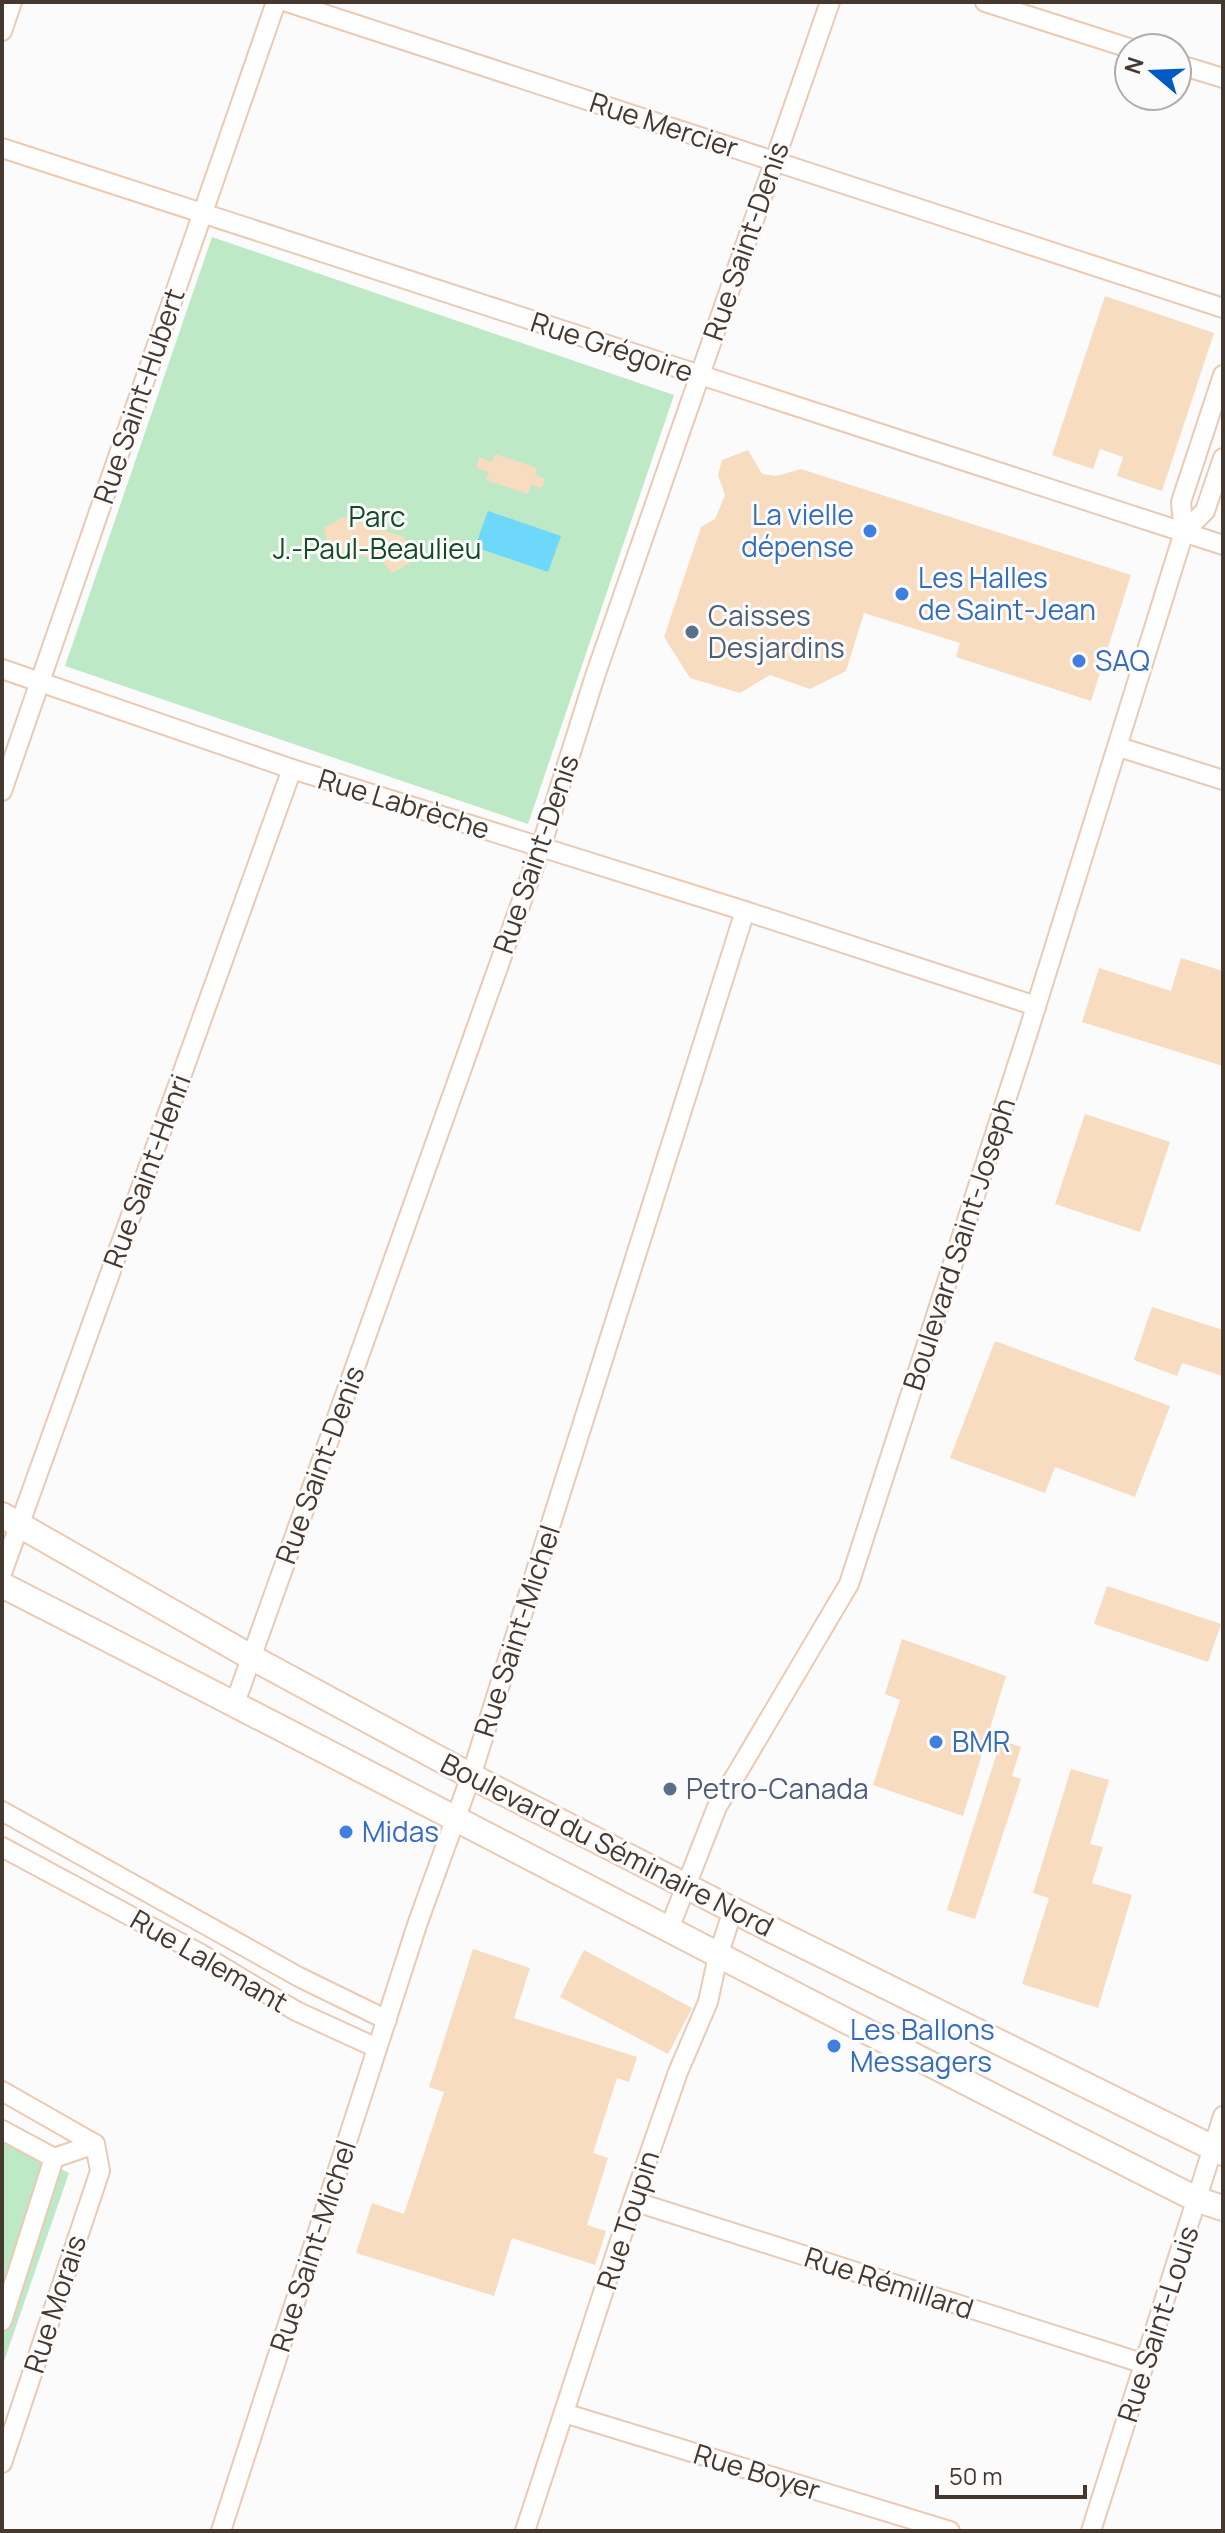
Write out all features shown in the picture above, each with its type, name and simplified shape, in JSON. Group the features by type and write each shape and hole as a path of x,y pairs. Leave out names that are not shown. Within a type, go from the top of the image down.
{"main road":[{"name":"Boulevard du Séminaire Nord","path":"10,1519 251,1657 471,1776 1218,2151"},
{"name":"Boulevard du Séminaire Nord","path":"2,1585 235,1703 718,1956 1198,2200 1223,2208"}],"street":[{"path":"2,31 12,2"},
{"name":"Rue Saint-Hubert","path":"2,791 276,2"},
{"name":"Rue Mercier","path":"287,2 1223,308"},
{"name":"Rue Saint-Denis","path":"235,1703 541,847 595,676 830,2"},
{"path":"985,2 1113,43"},
{"path":"1193,69 1223,78"},
{"name":"Rue Grégoire","path":"2,148 1223,545"},
{"name":"Boulevard Saint-Joseph","path":"669,1929 717,1807 849,1584 1119,747 1184,532 1181,502 1223,375"},
{"name":"Boulevard Saint-Joseph","path":"1184,532 1205,511 1223,458"},
{"name":"Rue Labrèche","path":"2,669 292,769 1036,1006"},
{"path":"1119,747 1223,780"},
{"name":"Rue Saint-Henri","path":"2,1573 10,1519 292,769"},
{"name":"Rue Saint-Michel","path":"221,2531 377,2048 471,1776 745,911"},
{"name":"Rue Lalemant","path":"2,1811 299,1977 387,2020"},
{"path":"43,1869 59,1842"},
{"name":"Rue Lalemant","path":"2,1847 201,1954 296,2011 377,2048"},
{"name":"Rue Toupin","path":"525,2531 633,2201 678,2072 708,2002 718,1956 733,1910"},
{"path":"2,2091 95,2144"},
{"name":"Rue Saint-Louis","path":"1091,2531 1198,2200 1218,2151 1223,2116"},
{"path":"2,2130 54,2158 95,2144"},
{"name":"Rue Morais","path":"2,2461 100,2171 95,2144"},
{"name":"Rue Morais","path":"2,2321 54,2158"},
{"name":"Rue Rémillard","path":"633,2201 1145,2364"},
{"name":"Rue Boyer","path":"564,2413 950,2531"}],"green space":[{"name":"Parc J.-Paul-Beaulieu","path":"212,237 674,395 528,824 65,666"},
{"path":"2,2138 69,2173 2,2367"}],"water":[{"path":"488,511 561,536 548,572 475,547"}],"building":[{"path":"1105,296 1214,333 1162,491 1117,476 1123,457 1100,449 1093,469 1052,455"},
{"name":"Les Halles de Saint-Jean","path":"748,450 762,474 776,476 801,469 1131,575 1091,701 956,657 960,643 864,613 846,671 810,689 770,675 740,693 690,678 664,637 701,527 715,519 725,495 718,475 722,460"},
{"path":"495,454 537,468 535,475 545,479 542,488 531,485 528,494 486,480 489,472 476,468 479,457 492,462"},
{"path":"343,517 404,537 415,560 392,573 381,560 329,552 324,528"},
{"path":"1181,958 1223,971 1223,1066 1082,1022 1099,968 1171,991"},
{"path":"1085,1114 1170,1142 1140,1232 1055,1204"},
{"path":"1152,1307 1223,1330 1223,1376 1182,1363 1177,1376 1134,1360"},
{"path":"995,1341 1170,1406 1135,1497 1055,1467 1045,1493 950,1458"},
{"path":"1107,1586 1221,1624 1208,1662 1094,1624"},
{"name":"BMR","path":"902,1639 1006,1676 963,1816 873,1785 900,1700 885,1694"},
{"path":"1001,1740 1021,1747 1012,1776 1021,1779 975,1919 947,1910"},
{"path":"1071,1769 1109,1780 1090,1844 1103,1847 1092,1883 1132,1895 1098,2008 1022,1984 1049,1898 1033,1893"},
{"path":"473,1949 530,1968 514,2018 637,2057 629,2082 617,2078 593,2153 608,2158 587,2225 606,2231 595,2265 512,2238 494,2296 356,2253 372,2203 404,2214 444,2092 429,2087"},
{"path":"584,1950 692,2008 668,2054 560,1997"}],"place":[{"name":"La vielle dépense","path":"870,531"},
{"name":"Les Halles de Saint-Jean","path":"902,594"},
{"name":"Caisses Desjardins","path":"692,632"},
{"name":"SAQ","path":"1079,661"},
{"name":"BMR","path":"936,1742"},
{"name":"Petro-Canada","path":"670,1789"},
{"name":"Midas","path":"346,1832"},
{"name":"Les Ballons Messagers","path":"834,2046"}]}
